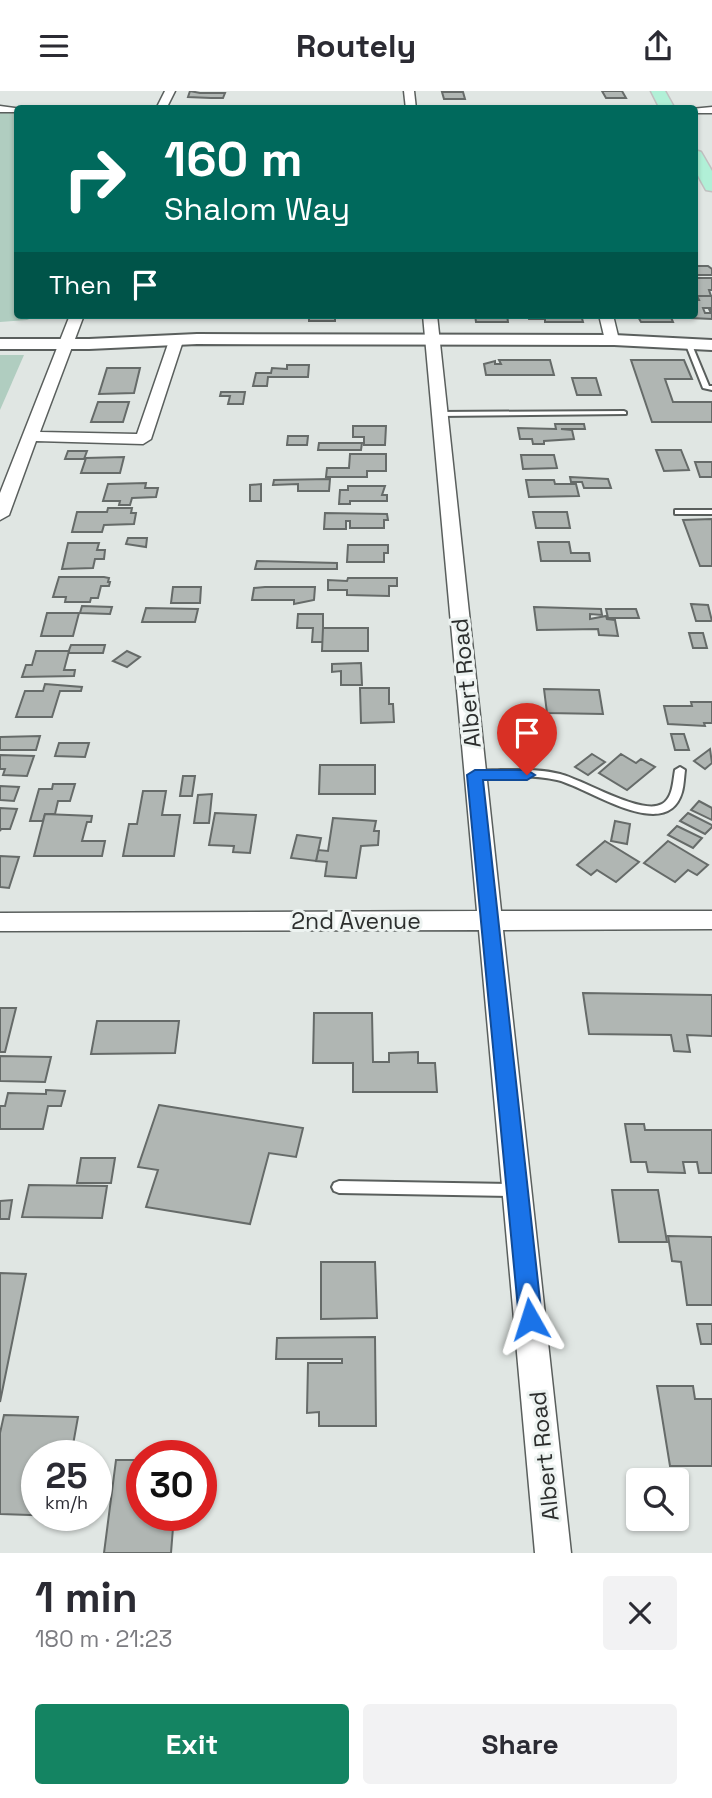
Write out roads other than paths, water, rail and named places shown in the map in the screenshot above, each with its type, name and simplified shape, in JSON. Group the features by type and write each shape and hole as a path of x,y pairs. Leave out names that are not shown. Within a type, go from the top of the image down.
{"street":[{"path":"0,515 76,319"},
{"path":"607,319 613,340"},
{"path":"0,333 68,339 176,341 431,327 712,345"},
{"name":"Albert Road","path":"431,327 554,1553"},
{"path":"613,340 649,334 712,334"},
{"path":"0,344 68,339 197,339"},
{"path":"30,436 143,439 176,341"},
{"name":"2nd Avenue","path":"0,922 712,920"}],"lane":[{"path":"689,345 706,388 712,388"},
{"path":"439,414 624,413"},
{"path":"678,512 712,512"},
{"path":"475,775 550,775 569,779 638,810 662,807 671,801 679,790 680,770"},
{"path":"340,1187 518,1190"}]}
